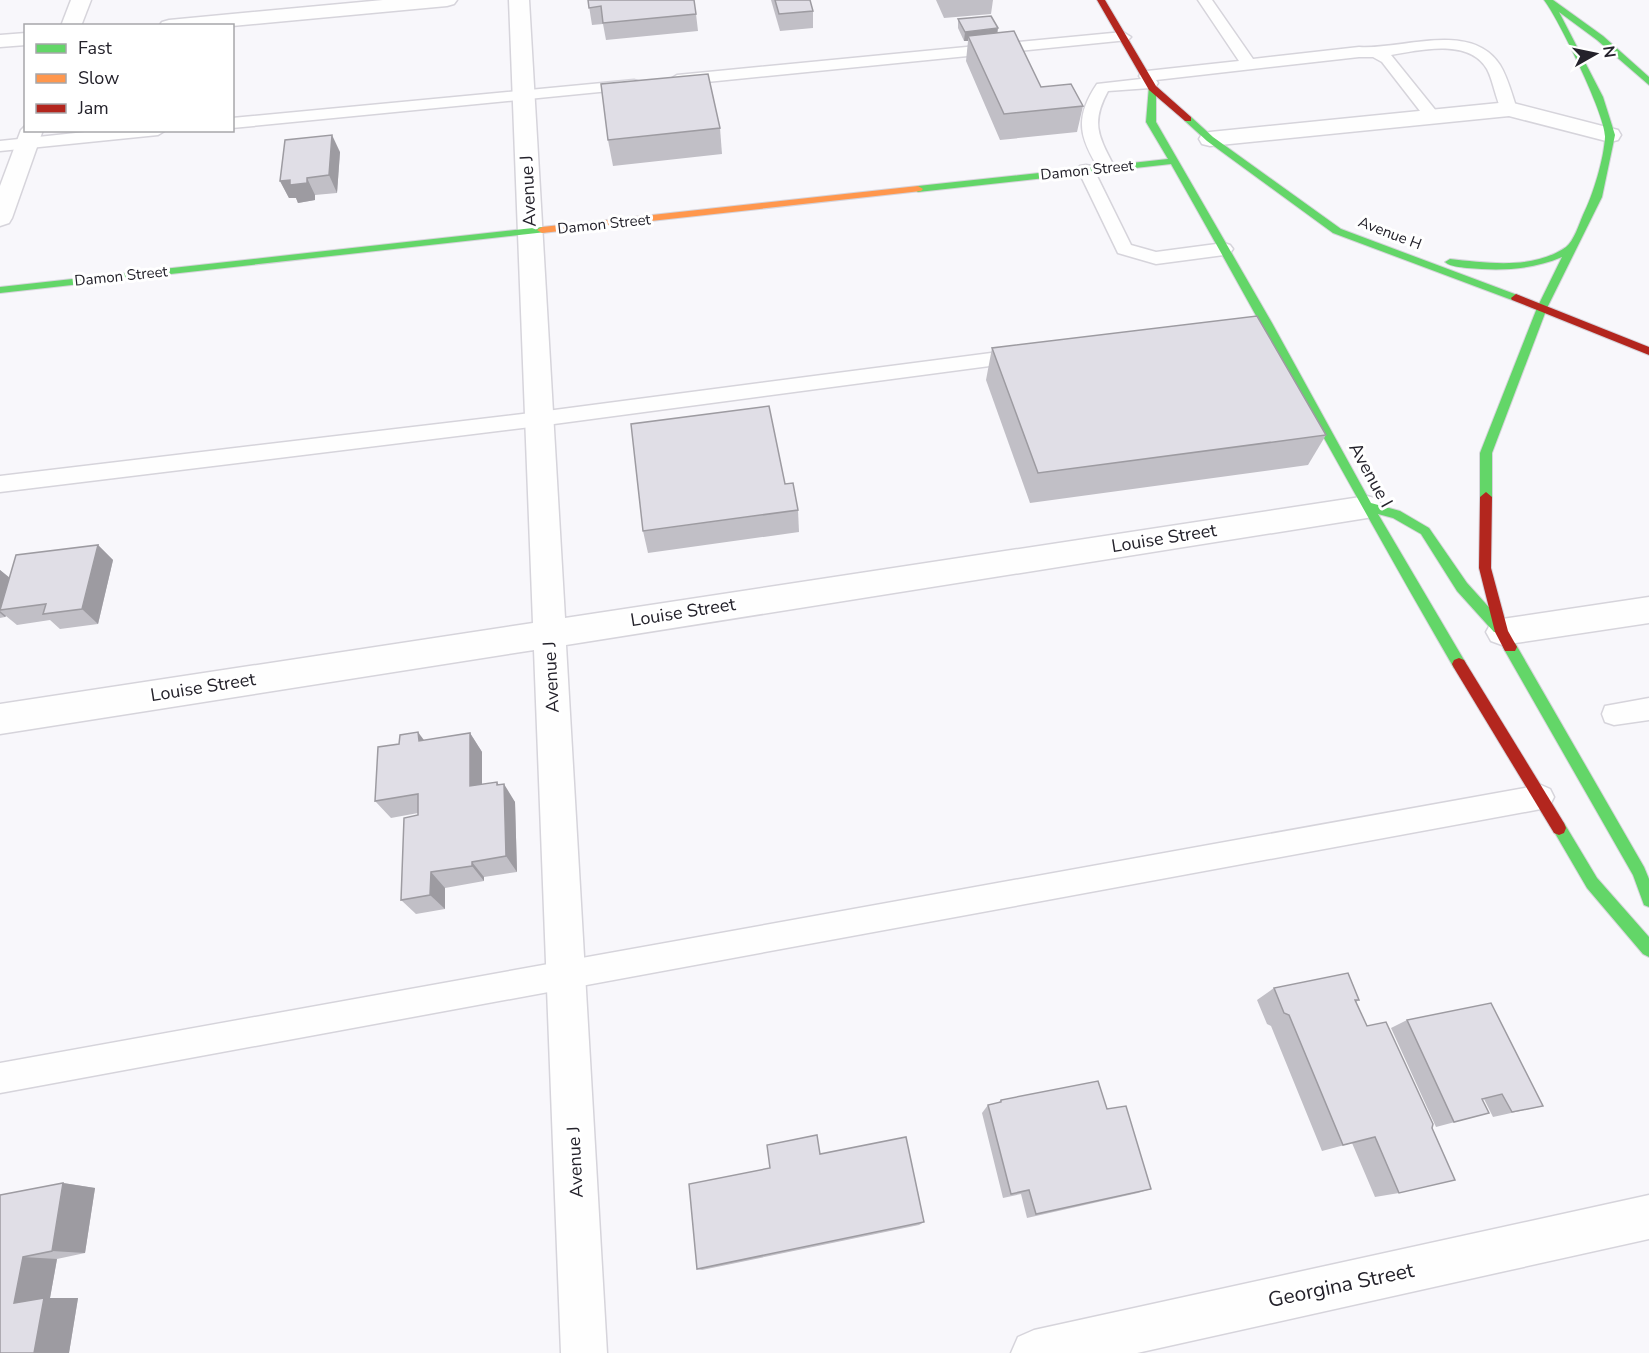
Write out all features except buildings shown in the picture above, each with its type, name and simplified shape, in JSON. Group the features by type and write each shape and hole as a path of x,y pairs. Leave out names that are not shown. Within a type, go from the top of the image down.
{"main road":[{"path":"1101,0 1150,82"},
{"path":"1549,1 1600,38 1649,82"},
{"path":"1502,632 1485,568 1486,453 1542,308 1597,197 1610,135 1599,97 1549,1"},
{"name":"Avenue H","path":"1150,82 1210,139 1337,231 1649,351"},
{"name":"Avenue I","path":"1150,82 1151,122 1224,249 1257,325 1592,883 1649,949"},
{"name":"Damon Street","path":"0,290 1173,161"},
{"path":"1389,251 1418,259 1480,266 1552,260 1573,247"},
{"path":"1367,507 1396,514 1425,531 1462,587 1502,632 1639,872 1649,900"}],"street":[{"path":"72,24 81,0"},
{"path":"190,24 447,0"},
{"name":"Avenue J","path":"519,0 584,1353"},
{"path":"0,41 24,39"},
{"path":"1210,139 1509,109 1610,135"},
{"path":"0,218 30,137"},
{"name":"Louise Street","path":"0,719 1367,507"},
{"path":"1502,632 1649,610"},
{"name":"Georgina Street","path":"1034,1353 1649,1217"}],"lane":[{"path":"1205,0 1249,64"},
{"path":"234,123 1123,37"},
{"path":"1107,168 1088,131 1089,110 1103,87 1150,82 1249,64 1359,52 1376,53 1446,44 1463,45 1479,52 1492,64 1509,109"},
{"path":"1376,53 1387,59 1433,117"},
{"path":"0,146 30,137 121,132"},
{"path":"1086,170 1124,249 1156,258 1224,249"},
{"path":"0,484 539,419 1035,354"},
{"path":"1614,714 1649,709"},
{"path":"0,1078 1541,797"}],"traffic: fast":[{"path":"1548,0 1600,38 1649,82"},
{"path":"1486,497 1486,453 1542,308 1597,197 1610,135 1599,97 1550,2"},
{"path":"1152,88 1151,122 1267,323 1367,507 1459,664"},
{"path":"1188,119 1210,139 1337,231 1516,298"},
{"path":"918,189 1173,161"},
{"path":"0,290 542,230"},
{"path":"1450,262 1483,266 1513,266 1543,261 1573,247"},
{"path":"1367,507 1396,514 1425,531 1462,587 1499,628"},
{"path":"1510,647 1639,872 1649,900"},
{"path":"1559,828 1592,883 1649,949"}],"traffic: slow":[{"path":"542,230 918,189"}],"traffic: jam":[{"path":"1101,0 1152,88 1188,119"},
{"path":"1516,298 1649,351"},
{"path":"1486,497 1485,568 1502,632 1510,647"},
{"path":"1459,664 1559,828"}]}
